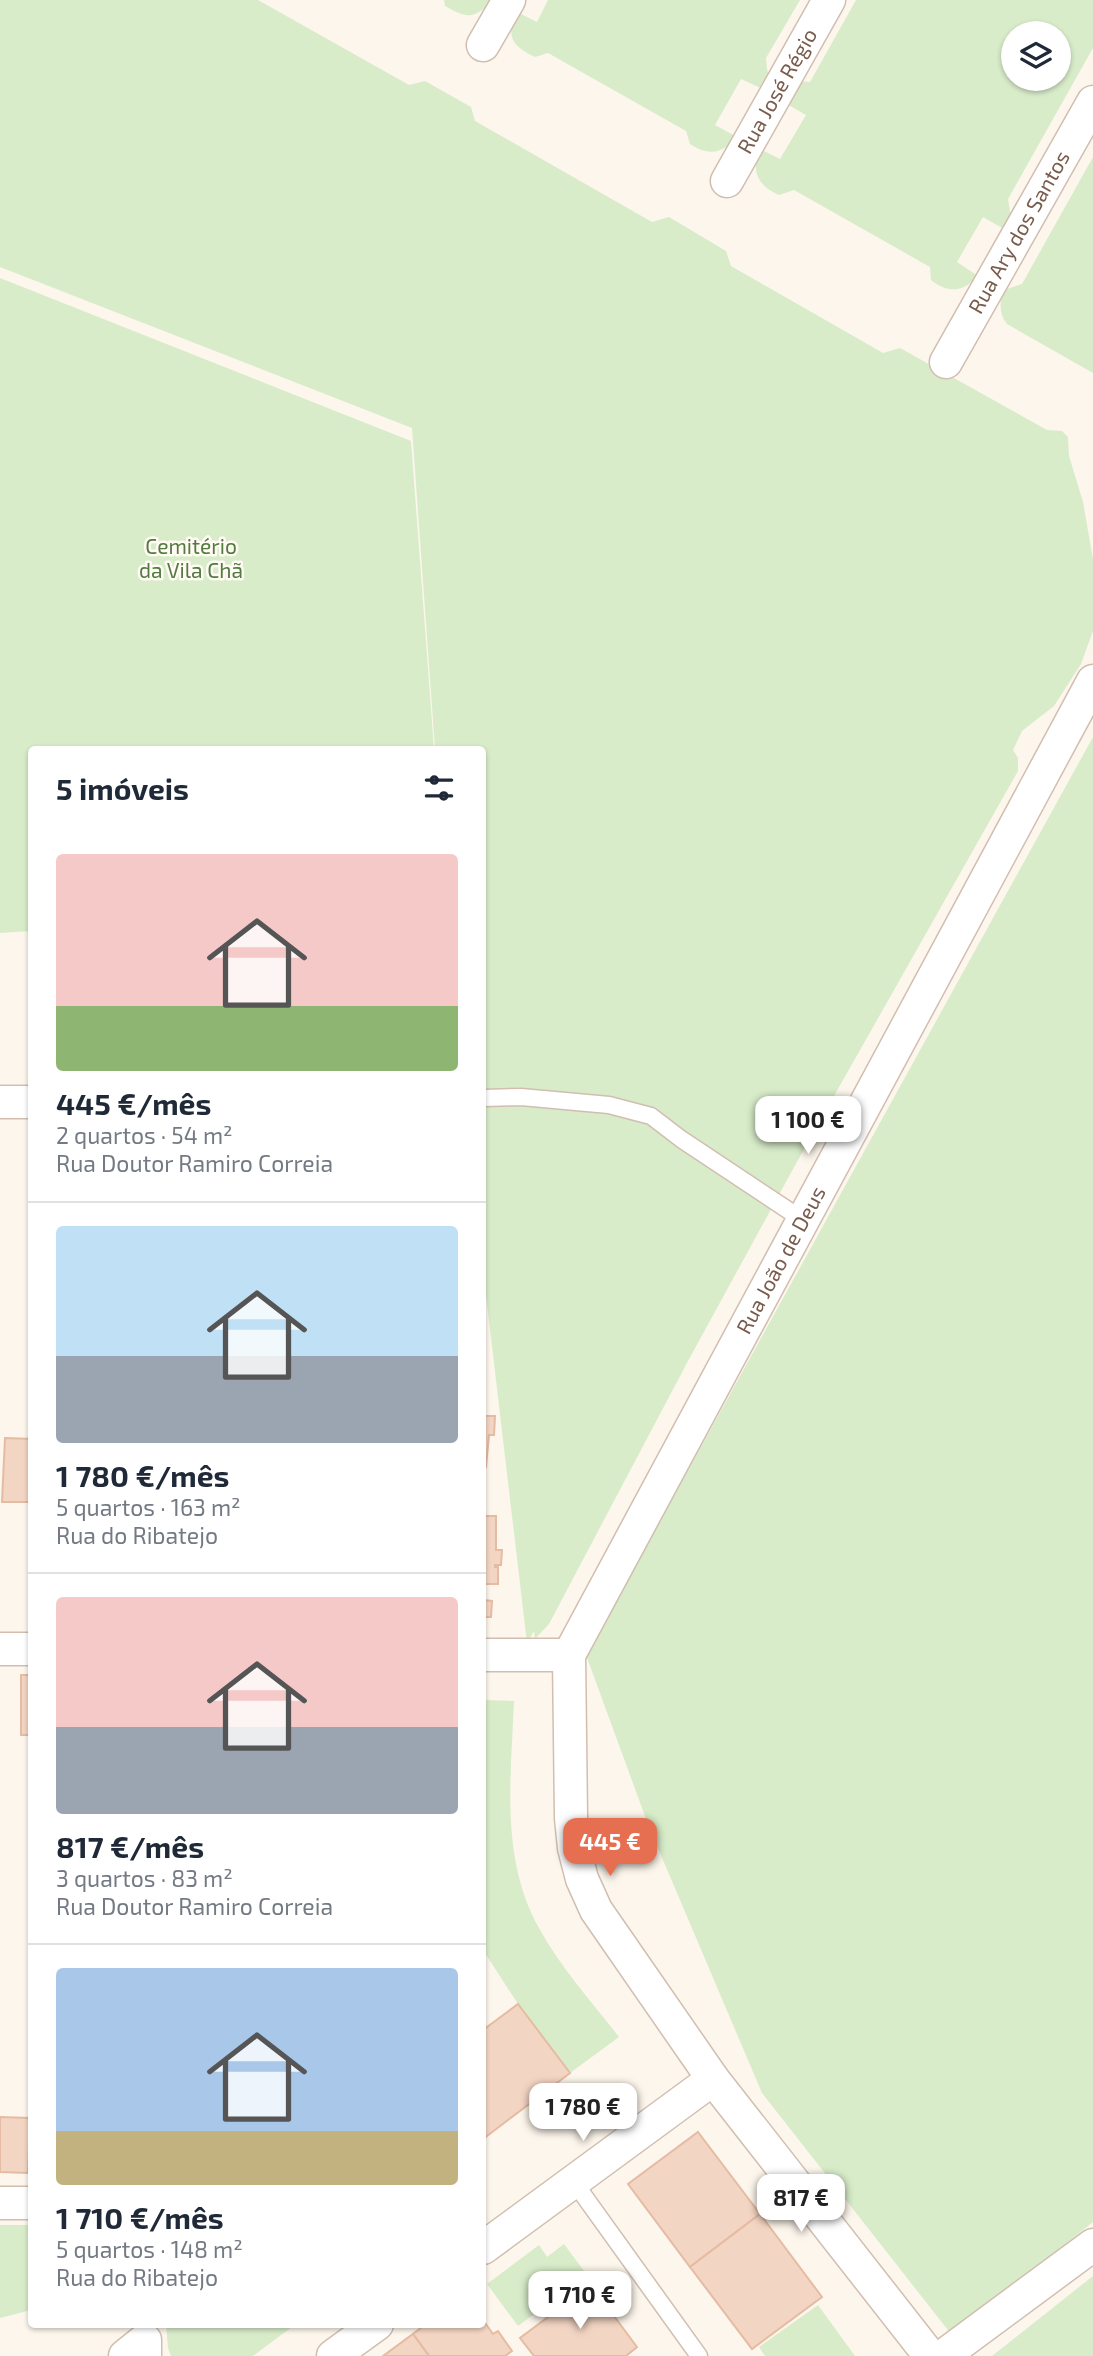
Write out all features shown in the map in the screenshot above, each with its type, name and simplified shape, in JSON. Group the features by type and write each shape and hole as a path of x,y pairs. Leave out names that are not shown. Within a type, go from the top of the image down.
{"street":[{"path":"483,45 509,0"},
{"name":"Rua José Régio","path":"727,181 829,0"},
{"name":"Rua Ary dos Santos","path":"946,362 1093,102"},
{"name":"Rua João de Deus","path":"569,1656 1093,681"},
{"path":"0,1102 28,1102"},
{"path":"0,1649 28,1649"},
{"path":"486,1654 569,1656 571,1818 574,1848 582,1879 596,1910 713,2079 930,2356"},
{"path":"486,2246 713,2079"},
{"path":"0,2203 28,2203"},
{"path":"943,2356 1093,2245"},
{"path":"333,2356 372,2328"}],"lane":[{"path":"486,1098 521,1097 609,1105 651,1116 803,1220"},
{"path":"574,2182 699,2356"}],"green space":[{"path":"0,0 258,0 409,85 425,81 471,107 475,121 652,222 669,217 726,251 731,266 883,353 900,348 1047,430 1062,431 1068,437 1069,456 1083,502 1093,559 1093,631 1081,664 1054,706 1022,731 1013,750 1018,758 1018,771 804,1149 549,1624 535,1639 534,1631 527,1643 486,1295 486,746 435,746 412,428 0,267"},
{"path":"444,0 492,1 475,14 464,15 445,6"},
{"path":"548,0 800,0 766,58 770,79 765,90 741,79 715,125 737,137 721,150 709,152 690,144 686,131 548,53 535,57 521,49 511,34 515,11 537,22"},
{"path":"856,0 1093,0 1093,48 1071,87 1071,21 1001,21 1001,91 1069,91 1008,199 1011,217 1004,229 983,217 957,262 978,276 961,288 950,289 937,285 931,280 930,267 794,190 779,195 761,182 756,170 760,149 780,159 806,115 785,103 798,81 810,82"},
{"path":"1093,157 1093,373 1007,324 1002,316 1001,299 1004,290 1022,284"},
{"name":"Cemitério da Vila Chã","path":"0,278 411,441 434,746 28,746 28,931 0,933"},
{"path":"1093,737 1093,2222 951,2334 762,2093 649,1827 586,1655"},
{"path":"486,1700 514,1701 511,1817 518,1874 527,1901 539,1928 557,1957 619,2037 570,2073 518,2004 486,1955"},
{"path":"0,2225 28,2225 28,2311 0,2318"},
{"path":"564,2244 587,2275 518,2326 487,2284 539,2245 547,2257"},
{"path":"1093,2276 1093,2356 992,2356"},
{"path":"818,2305 855,2356 765,2356 759,2347"},
{"path":"166,2328 291,2328 253,2356 171,2356"}],"building":[{"path":"486,1416 495,1416 494,1435 489,1435 486,1467"},
{"path":"5,1438 28,1439 28,1502 2,1502"},
{"path":"486,1516 496,1516 496,1550 502,1550 501,1565 495,1565 498,1567 498,1584 486,1584"},
{"path":"486,1600 492,1601 491,1617 486,1617"},
{"path":"21,1675 28,1675 28,1735 21,1735"},
{"path":"518,2004 570,2073 486,2137 486,2028"},
{"path":"0,2117 28,2118 28,2173 0,2172"},
{"path":"698,2132 760,2214 690,2267 628,2184"},
{"path":"760,2214 822,2297 752,2349 690,2267"},
{"path":"591,2285 637,2347 626,2356 534,2356 520,2338"},
{"path":"486,2324 493,2334 498,2331 512,2351 505,2356 429,2356 413,2334 421,2328 486,2328"},
{"path":"413,2334 429,2356 383,2356"}]}
